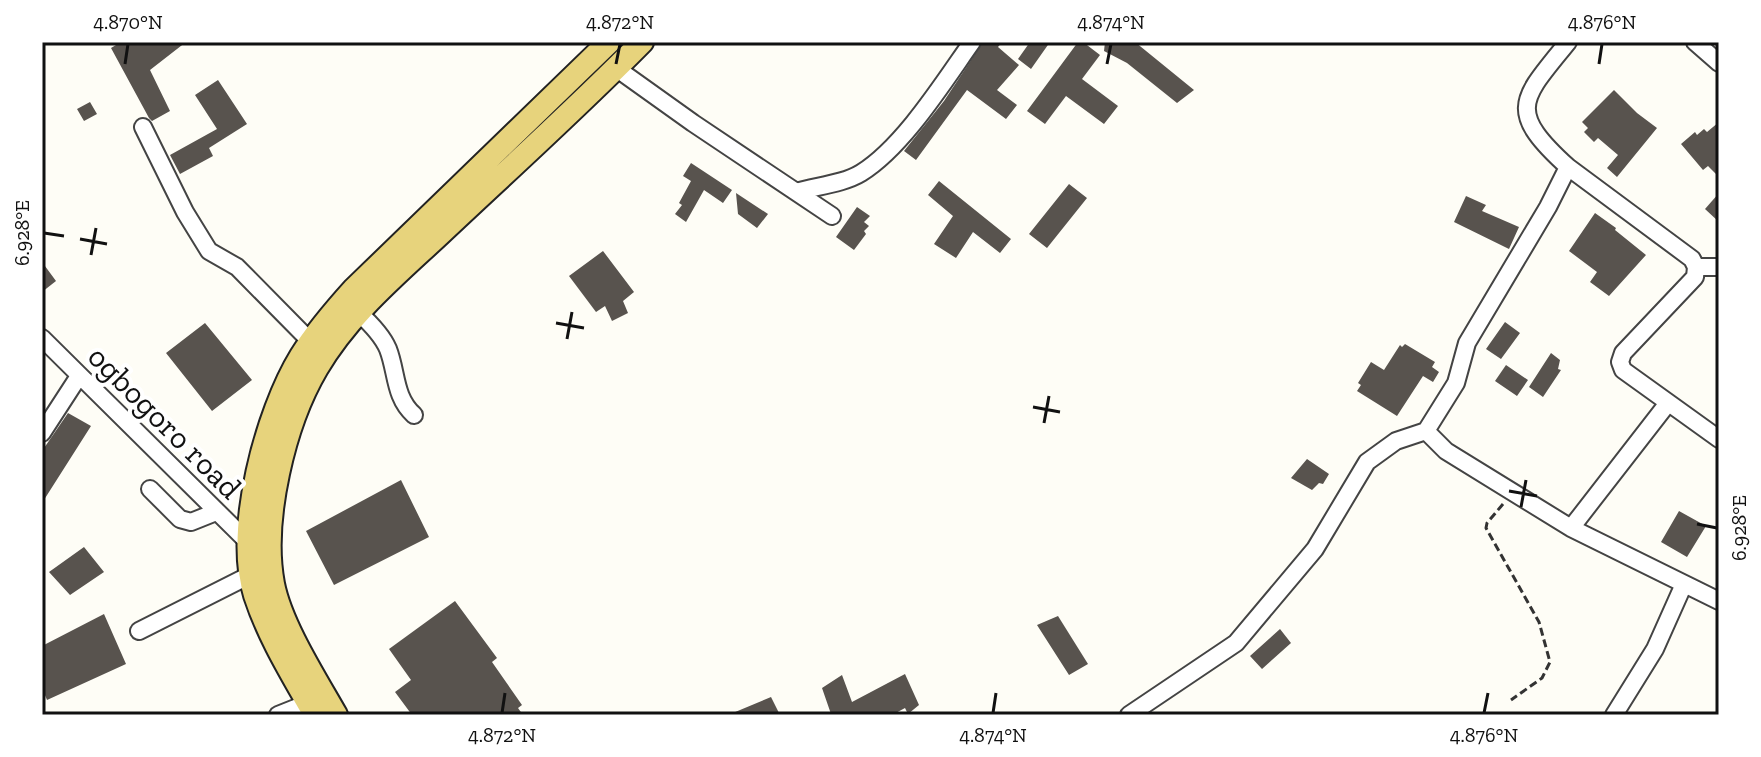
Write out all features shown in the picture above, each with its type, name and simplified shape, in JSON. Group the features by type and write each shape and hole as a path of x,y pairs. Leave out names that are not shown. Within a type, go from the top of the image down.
{"main road":[{"path":"336,715 292,634 260,547 251,507 262,451 281,396 311,342 354,289 609,42"},
{"path":"311,709 274,642 250,575 273,510 282,459 300,404 317,368 359,313 642,42"}],"street":[{"path":"796,192 858,175 884,156 972,42"},
{"path":"1568,42 1533,85 1525,102 1527,117 1540,137 1568,167 1692,259 1696,267 1695,277 1623,353 1620,362 1623,370 1719,439"},
{"path":"1695,42 1719,63"},
{"path":"616,68 832,216"},
{"path":"143,127 185,212 209,251 237,267 311,342"},
{"path":"1129,715 1236,643 1315,549 1367,462 1396,441 1426,431 1456,383 1467,343 1548,207 1568,167"},
{"path":"1696,267 1719,267"},
{"path":"359,313 375,328 387,348 399,393 407,409 414,415"},
{"name":"ogbogoro road","path":"42,338 216,512 260,547"},
{"path":"42,433 79,376"},
{"path":"1571,528 1668,403"},
{"path":"1426,431 1446,451 1571,528 1719,601"},
{"path":"150,489 180,519 191,522 216,512"},
{"path":"139,631 250,575"},
{"path":"1614,715 1655,649 1684,584"},
{"path":"278,715 311,709"}],"path":[{"path":"1511,700 1542,678 1550,662 1539,622 1486,528 1513,492"}],"building":[{"path":"121,42 186,42 150,70 170,111 152,121 111,48"},
{"path":"983,42 1002,42 998,47 1019,65 997,90 1017,105 1006,119 967,90 916,160 904,151 944,101"},
{"path":"1030,42 1050,42 1031,69 1018,59"},
{"path":"1078,42 1083,42 1100,55 1082,79 1118,106 1104,124 1066,96 1045,124 1027,111"},
{"path":"1105,42 1135,42 1194,90 1177,103 1127,63 1104,51"},
{"path":"218,80 247,124 209,148 213,156 180,174 170,155 217,129 195,95"},
{"path":"1614,90 1657,128 1617,177 1607,168 1618,155 1598,138 1594,142 1584,132 1588,128 1582,122"},
{"path":"90,102 97,114 84,121 77,109"},
{"path":"1719,122 1719,177 1708,166 1703,170 1681,144 1695,132 1697,135 1704,129 1707,132"},
{"path":"691,163 732,190 723,203 704,190 686,222 675,214 691,181 683,176"},
{"path":"939,181 1011,239 1000,253 973,232 956,258 934,244 953,216 928,195"},
{"path":"1069,184 1087,198 1047,248 1029,234"},
{"path":"736,193 768,214 757,228 738,214"},
{"path":"1719,193 1719,222 1705,209"},
{"path":"1466,196 1486,205 1482,211 1519,227 1509,249 1454,222"},
{"path":"857,207 870,216 864,222 869,226 864,231 866,234 854,250 836,237"},
{"path":"1595,213 1646,255 1609,296 1590,282 1597,272 1569,251"},
{"path":"603,251 634,292 623,301 628,313 612,321 605,306 596,312 569,276"},
{"path":"42,262 56,281 42,292"},
{"path":"1505,322 1520,333 1501,359 1486,349"},
{"path":"205,323 252,380 212,411 166,353"},
{"path":"1405,344 1435,362 1432,367 1439,372 1433,382 1423,376 1397,416 1357,391 1361,385 1358,383 1371,362 1384,370 1400,345"},
{"path":"1551,353 1560,360 1558,369 1561,370 1543,397 1529,387"},
{"path":"1506,365 1528,380 1517,396 1495,381"},
{"path":"68,413 91,426 42,503 42,451"},
{"path":"1307,459 1329,474 1323,484 1319,483 1312,490 1291,478"},
{"path":"401,480 429,537 334,585 306,531"},
{"path":"1679,511 1706,526 1687,557 1661,542"},
{"path":"84,547 104,572 70,595 49,572"},
{"path":"455,601 497,658 492,662 522,705 518,708 523,715 412,715 395,692 411,680 389,649"},
{"path":"104,614 126,664 47,700 42,688 42,646"},
{"path":"1058,616 1088,664 1069,675 1037,625"},
{"path":"1280,629 1291,643 1262,669 1250,656"},
{"path":"905,674 919,705 908,714 905,708 892,715 829,715 822,688 842,675 852,702"},
{"path":"771,697 780,715 728,715"}]}
